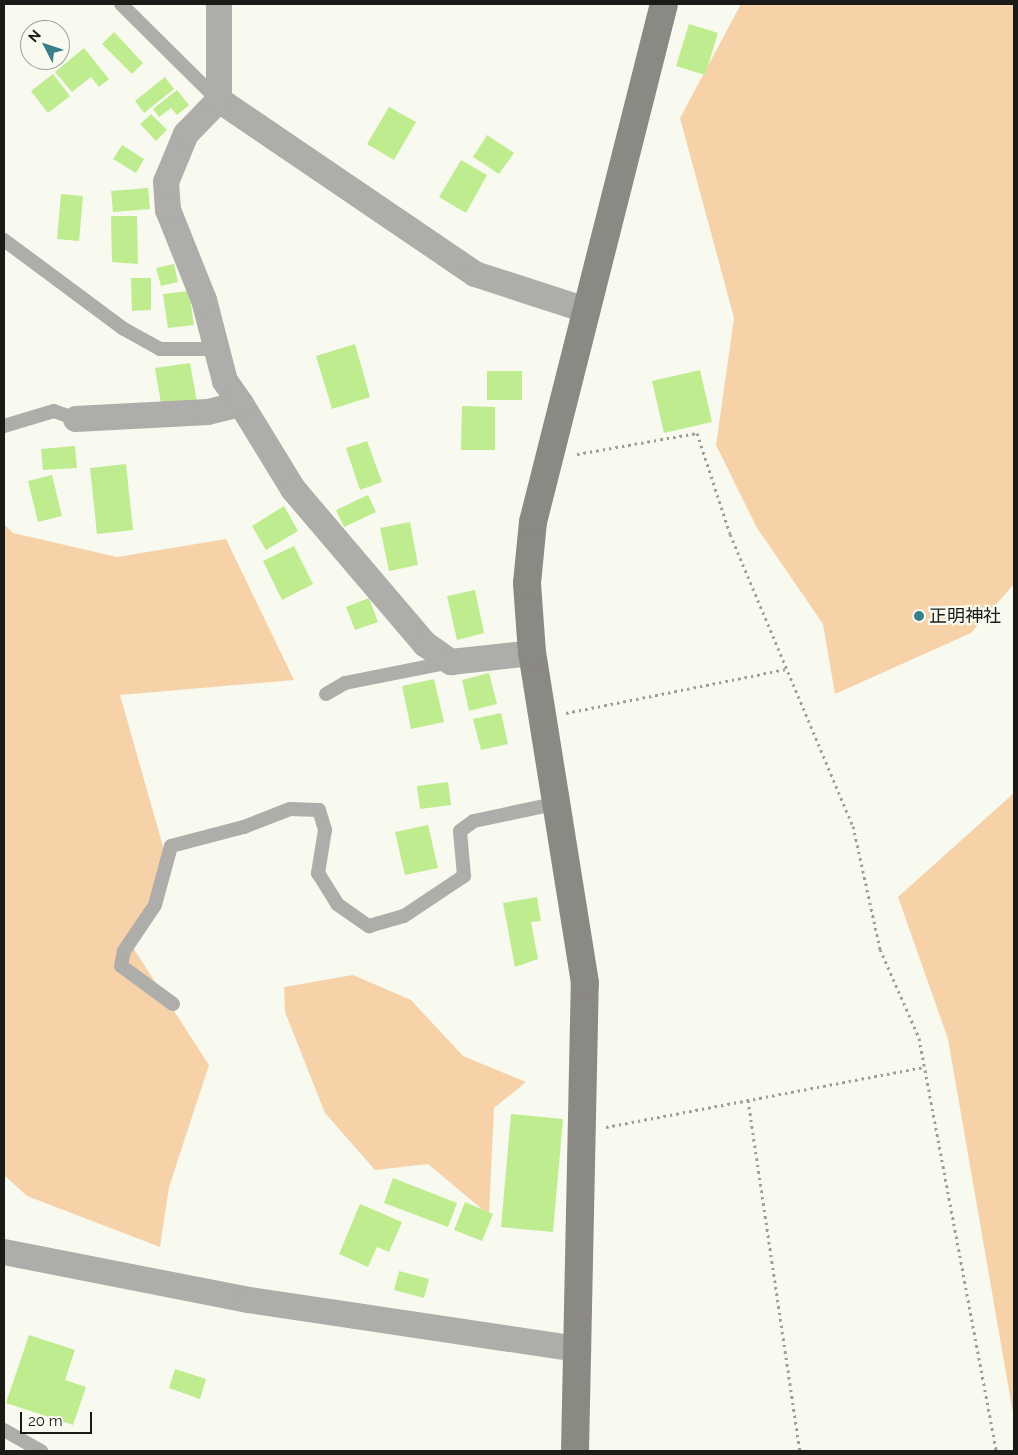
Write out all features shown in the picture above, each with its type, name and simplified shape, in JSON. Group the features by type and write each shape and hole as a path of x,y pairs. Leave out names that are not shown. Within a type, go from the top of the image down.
{"street":[{"path":"219,4 219,100 186,134 166,182 168,210 218,349 225,381 294,489 425,644 451,662 532,653"},
{"path":"575,1451 585,983 559,803 532,653 527,583 533,522 664,4"},
{"path":"219,100 475,274 586,310"},
{"path":"76,419 208,412 241,404"},
{"path":"4,1252 249,1300 578,1348"}],"lane":[{"path":"121,4 219,100"},
{"path":"4,240 124,329 160,349 218,349"},
{"path":"4,426 54,412 76,419"},
{"path":"326,694 345,683 451,662"},
{"path":"173,1004 122,966 124,951 155,905 171,846 244,827 290,809 319,810 325,830 318,873 337,904 369,926 404,916 464,876 460,831 474,821 559,803"},
{"path":"4,1430 41,1451"}],"path":[{"path":"549,458 697,433 730,534 853,826 880,949 919,1038 996,1451"},
{"path":"543,717 786,669"},
{"path":"581,1132 925,1067"},
{"path":"748,1100 800,1451"}],"shaded area":[{"path":"741,4 1014,4 1014,584 971,633 835,694 823,624 757,528 716,445 734,318 680,118"},
{"path":"4,524 13,533 117,557 226,539 294,680 120,695 168,864 128,940 209,1065 169,1187 160,1247 27,1196 4,1175"},
{"path":"1014,793 1014,1419 948,1039 898,897"},
{"path":"353,975 411,1000 463,1056 526,1082 494,1108 489,1215 428,1164 375,1170 325,1113 285,1012 284,987"}],"building":[{"path":"689,24 718,33 705,75 676,66"},
{"path":"114,32 143,63 132,74 102,44"},
{"path":"84,48 109,79 99,87 91,77 72,92 55,72 57,70 70,70 70,60"},
{"path":"53,74 70,96 48,113 31,91"},
{"path":"165,77 174,89 144,113 135,101"},
{"path":"177,90 189,105 177,115 171,108 159,117 153,109"},
{"path":"389,107 416,122 394,160 367,144"},
{"path":"151,114 167,130 156,141 140,124"},
{"path":"487,135 514,153 499,174 473,157"},
{"path":"122,145 144,159 136,173 113,159"},
{"path":"461,160 487,175 466,213 439,197"},
{"path":"148,188 150,209 113,212 111,191"},
{"path":"61,194 83,196 79,241 57,239"},
{"path":"111,216 137,216 138,264 112,262"},
{"path":"174,264 178,282 161,286 156,268"},
{"path":"131,278 151,278 151,310 132,311"},
{"path":"189,291 194,325 168,328 163,294"},
{"path":"355,344 370,397 332,409 316,356"},
{"path":"190,363 197,402 162,409 155,368"},
{"path":"700,370 712,422 664,433 652,381"},
{"path":"487,371 522,371 522,400 487,400"},
{"path":"462,406 495,407 495,450 461,450"},
{"path":"367,441 382,482 360,490 346,448"},
{"path":"75,446 77,468 43,470 41,449"},
{"path":"126,464 133,530 97,534 90,468"},
{"path":"52,475 62,516 38,522 28,481"},
{"path":"368,495 376,512 344,527 336,510"},
{"path":"284,506 298,531 266,550 252,526"},
{"path":"410,522 418,565 389,571 380,528"},
{"path":"294,546 313,584 282,600 263,561"},
{"path":"475,590 484,633 457,640 447,596"},
{"path":"369,598 378,622 355,630 346,607"},
{"path":"489,673 497,704 469,711 462,680"},
{"path":"434,679 444,722 411,729 402,686"},
{"path":"501,713 508,744 481,750 473,719"},
{"path":"448,782 451,805 420,809 417,786"},
{"path":"428,825 438,868 405,875 395,832"},
{"path":"537,897 541,921 531,922 538,959 515,967 503,903"},
{"path":"511,1114 563,1119 553,1232 501,1227"},
{"path":"393,1178 457,1203 448,1227 384,1203"},
{"path":"465,1202 493,1214 482,1241 454,1230"},
{"path":"360,1204 402,1222 389,1252 377,1247 368,1267 339,1254"},
{"path":"399,1271 429,1279 424,1298 394,1290"},
{"path":"29,1335 75,1350 65,1380 86,1387 73,1425 6,1403"},
{"path":"175,1369 206,1379 200,1399 169,1388"}],"place":[{"name":"正明神社","path":"919,616"}]}
